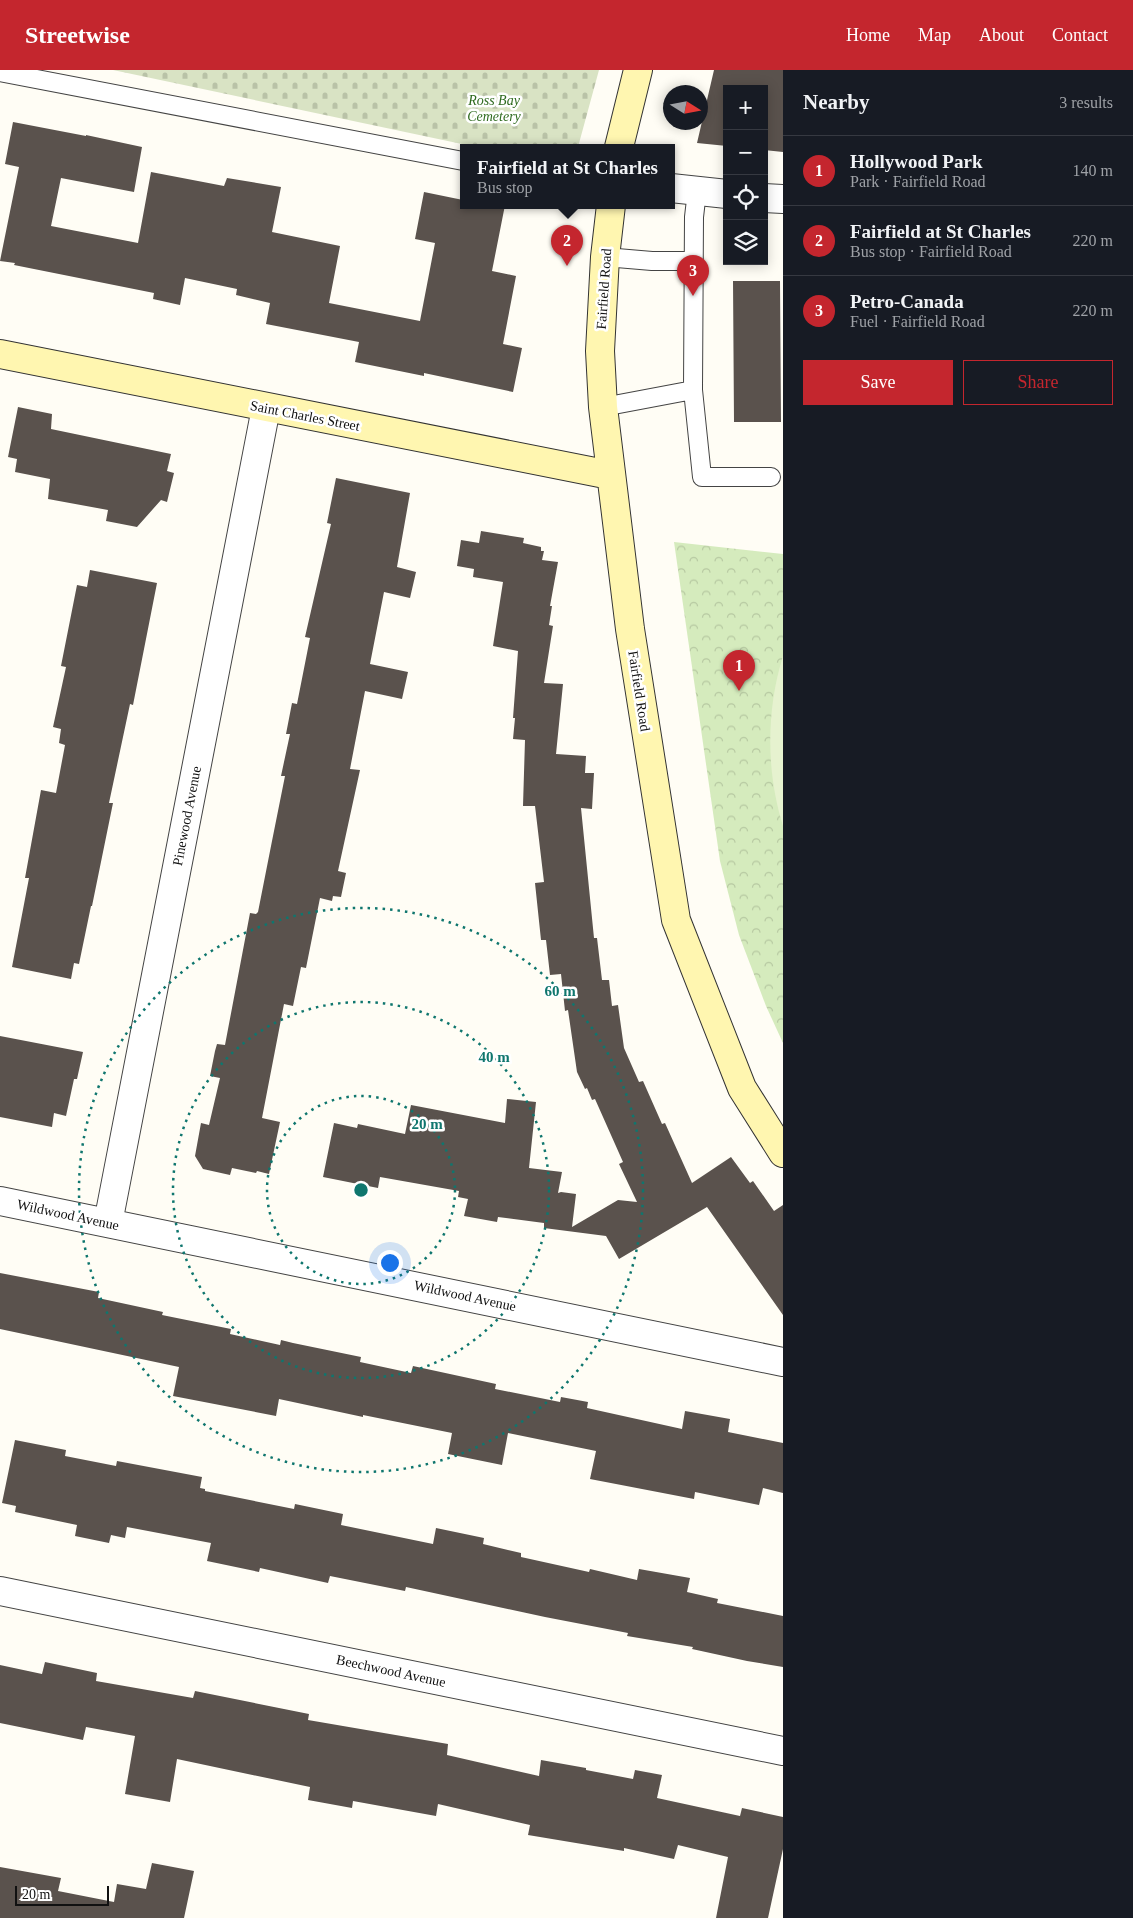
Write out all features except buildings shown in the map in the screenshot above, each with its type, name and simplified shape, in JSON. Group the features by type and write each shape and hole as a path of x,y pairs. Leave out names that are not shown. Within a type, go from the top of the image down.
{"street":[{"path":"620,144 638,70"},
{"path":"684,190 723,194"},
{"path":"768,198 783,200"},
{"name":"Fairfield Road","path":"611,209 605,257 600,351 603,407 630,629 676,920 742,1088 783,1153"},
{"name":"Saint Charles Street","path":"0,354 610,475"},
{"name":"Pinewood Avenue","path":"108,1223 266,408"},
{"name":"Wildwood Avenue","path":"0,1201 783,1362"},
{"name":"Beechwood Avenue","path":"0,1591 783,1752"}],"lane":[{"path":"0,72 460,160"},
{"path":"684,190 694,217 693,390 702,477 771,477"},
{"path":"605,257 652,261 694,261"},
{"path":"603,407 693,390"}],"green space":[{"name":"Ross Bay Cemetery","path":"113,70 599,70 579,144 462,144"},
{"path":"674,542 783,554 783,1043 766,1006 739,935 720,861"},
{"path":"783,656 783,826 773,784 770,741 773,698"}],"place":[{"name":"Fairfield at St Charles","path":"567,266"},
{"name":"Petro-Canada","path":"693,296"},
{"name":"Hollywood Park","path":"739,691"}]}
